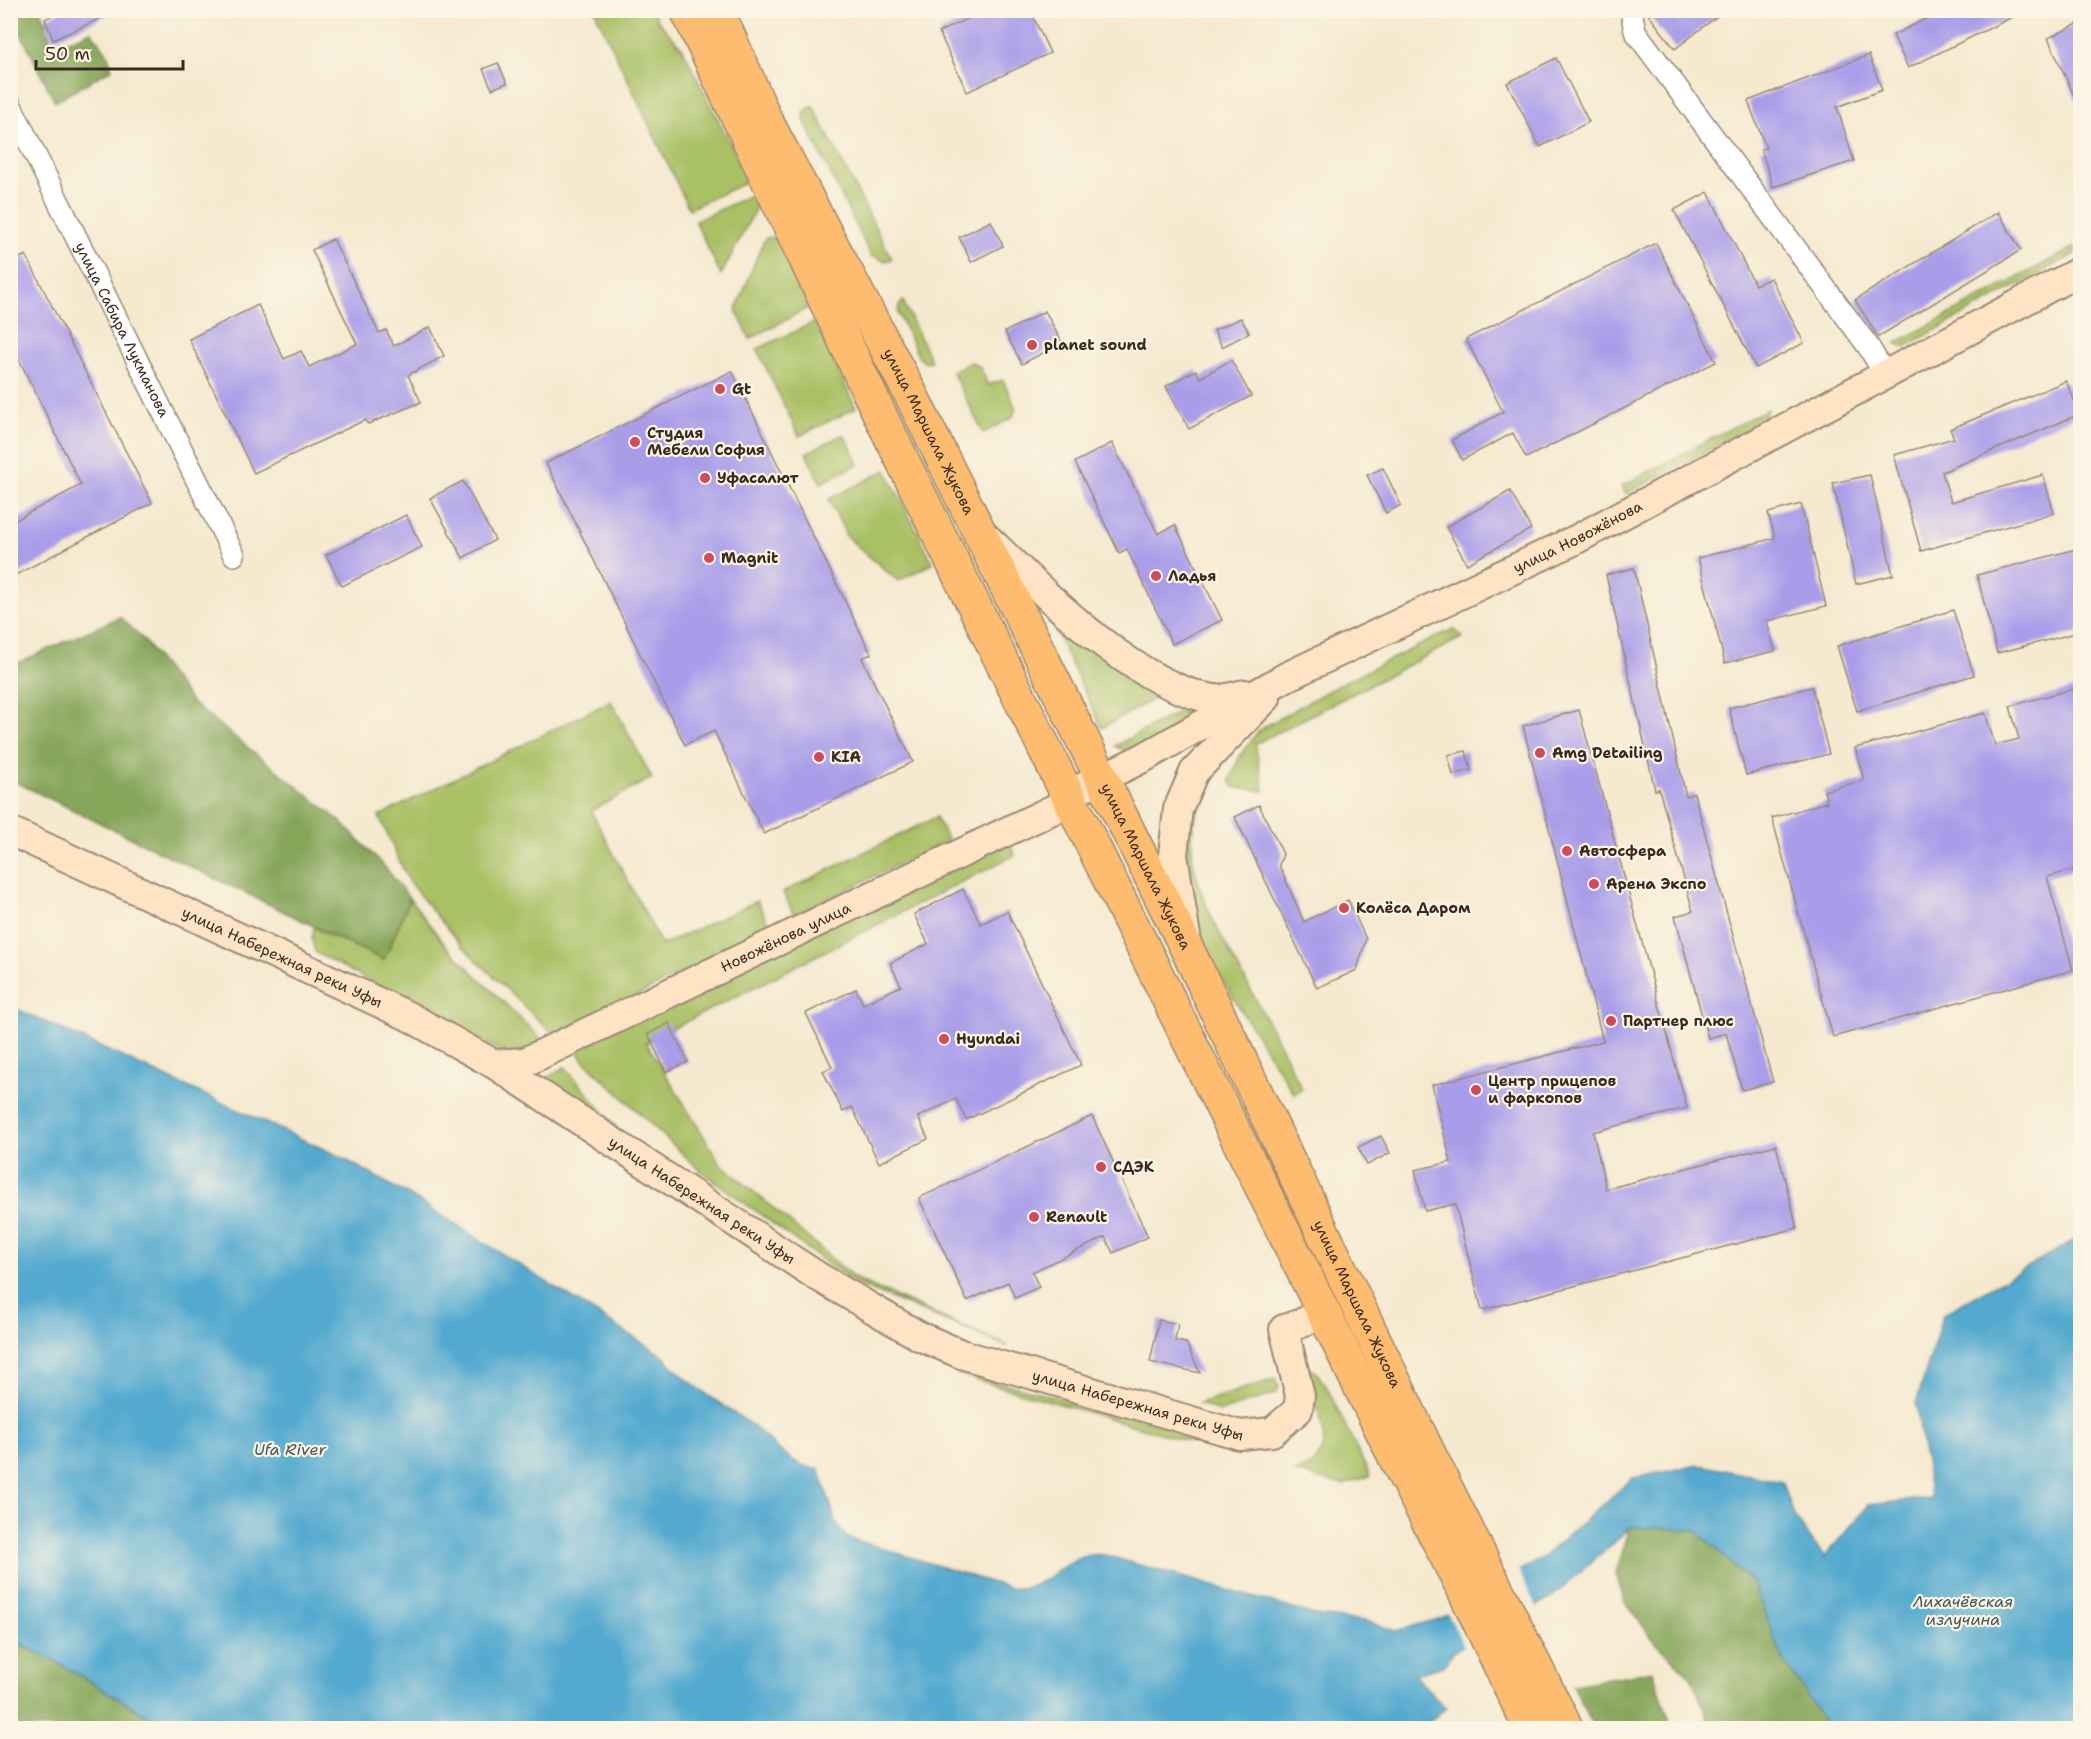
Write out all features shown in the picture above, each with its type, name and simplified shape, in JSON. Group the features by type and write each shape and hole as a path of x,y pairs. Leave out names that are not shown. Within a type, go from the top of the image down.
{"main road":[{"path":"687,10 879,413 1399,1465 1464,1590 1530,1728"},
{"name":"улица Маршала Жукова","path":"717,10 765,119 909,391 1190,955 1427,1450 1566,1728"}],"street":[{"path":"1631,10 1635,31 1868,346 1886,376"},
{"name":"улица Сабира Лукманова","path":"10,104 234,555"},
{"name":"улица Новожёнова","path":"1069,794 1143,758 1286,677 1575,540 2080,271"},
{"path":"978,530 1032,582 1095,636 1137,666 1184,692 1216,699 1245,694 1286,677"},
{"path":"1190,955 1173,855 1178,809 1194,772 1286,677"},
{"name":"Новожёнова улица","path":"494,1064 525,1062 1056,808 1069,794"},
{"name":"улица Набережная реки Уфы","path":"10,831 408,1016 494,1064 817,1276 919,1336 961,1354 1101,1397 1240,1435 1272,1432 1298,1410 1300,1396 1284,1329 1323,1312"}],"green space":[{"path":"19,10 41,11 53,48 91,31 107,53 112,69 55,102 11,14"},
{"path":"595,11 653,11 657,20 682,48 749,181 689,209"},
{"path":"813,106 892,259 886,261 871,256 804,120 805,111"},
{"path":"755,193 755,210 721,275 695,221"},
{"path":"766,238 778,238 810,307 750,339 736,310 762,244"},
{"path":"2075,247 2075,254 1903,348 1896,343"},
{"path":"903,301 931,361 925,362 919,358 898,313"},
{"path":"815,322 856,408 799,436 757,349"},
{"path":"971,362 980,367 988,385 1003,380 1016,409 1012,418 983,433 952,371"},
{"path":"1767,409 1764,421 1626,494 1622,486"},
{"path":"844,434 859,464 821,483 806,453"},
{"path":"886,470 933,563 898,581 847,537 829,499"},
{"path":"1047,614 1171,689 1102,728"},
{"path":"120,617 142,638 192,703 339,820 384,866 410,899 384,960 11,780 11,666"},
{"path":"1453,629 1463,637 1255,744 1264,791 1234,787 1230,781 1240,756 1259,730 1340,684"},
{"path":"611,701 652,778 591,811 662,945 757,901 771,928 556,1037 460,944 409,882 379,816"},
{"path":"1191,705 1208,712 1130,754 1115,746"},
{"path":"1212,771 1198,807 1192,835 1193,863 1214,922 1302,1089 1294,1094 1219,975 1189,910 1184,806"},
{"path":"936,817 948,841 794,915 783,892"},
{"path":"1006,839 1015,855 646,1042 720,1163 856,1279 1007,1346 854,1283 701,1171 582,1059 575,1048"},
{"path":"410,899 446,946 543,1041 515,1054 499,1050 315,952 312,939 314,928 384,960"},
{"path":"565,1067 633,1147 543,1080"},
{"path":"1298,1363 1315,1371 1326,1386 1370,1476 1343,1485 1295,1472 1311,1464 1320,1454 1324,1440 1317,1409"},
{"path":"964,1373 1235,1444 1238,1456 957,1374"},
{"path":"1275,1379 1279,1387 1277,1393 1220,1412 1199,1403"},
{"path":"1630,1527 1695,1530 1752,1582 1783,1659 1828,1728 1712,1728 1691,1677 1656,1643 1624,1601 1616,1573"},
{"path":"10,1639 62,1665 168,1728 11,1728"},
{"path":"1653,1671 1672,1728 1594,1728 1573,1685"}],"water":[{"name":"Ufa River","path":"10,1006 339,1156 412,1197 662,1355 693,1384 750,1424 790,1459 819,1469 836,1522 846,1537 1009,1588 1024,1588 1037,1584 1078,1559 1090,1555 1105,1555 1322,1617 1366,1621 1396,1631 1442,1618 1542,1558 1633,1478 1699,1465 1782,1482 1795,1518 1824,1557 1869,1505 1931,1498 1916,1404 1943,1314 2080,1237 2080,1728 1828,1728 1783,1659 1752,1582 1695,1530 1631,1527 1552,1597 1454,1651 1443,1666 1414,1675 1446,1708 1421,1728 168,1728 62,1665 11,1639"}],"pier":[{"path":"1518,1569 1537,1609 1465,1648 1447,1612"}],"building":[{"path":"63,10 119,10 53,40 45,19"},
{"path":"985,10 1030,10 1050,53 967,92 939,32"},
{"path":"1645,10 1725,10 1675,49"},
{"path":"1944,10 2027,10 1908,68 1893,35"},
{"path":"2080,23 2080,109 2048,38"},
{"path":"1869,55 1882,90 1837,107 1854,161 1773,187 1761,149 1766,148 1748,101"},
{"path":"1556,58 1589,122 1540,147 1507,83"},
{"path":"498,63 507,83 492,89 483,69"},
{"path":"1708,192 1755,285 1771,278 1804,343 1756,368 1674,210"},
{"path":"1998,212 2021,250 1878,337 1855,300"},
{"path":"991,221 1003,246 971,262 959,237"},
{"path":"333,239 379,333 386,330 394,346 430,327 444,356 408,375 421,402 368,424 365,420 254,473 189,339 258,305 284,359 301,351 309,367 357,344 312,250"},
{"path":"1656,243 1716,362 1526,458 1513,433 1462,460 1452,440 1503,412 1466,339"},
{"path":"26,255 152,503 10,578 10,523 81,485 10,341 10,262"},
{"path":"1045,311 1062,343 1022,364 1005,332"},
{"path":"1241,318 1249,333 1222,347 1214,330"},
{"path":"1231,360 1251,396 1189,429 1166,386 1196,370 1200,378"},
{"name":"Magnit","path":"732,371 871,654 862,658 913,762 764,834 714,731 685,745 546,463"},
{"path":"2066,381 2080,414 1942,472 1951,502 2043,475 2054,513 1921,551 1894,455 1954,438 1950,429"},
{"path":"1112,443 1158,534 1175,525 1222,620 1172,644 1127,549 1119,553 1075,462"},
{"path":"1383,468 1401,505 1386,513 1367,475"},
{"path":"1870,475 1893,575 1856,584 1833,483"},
{"path":"463,481 495,540 463,558 430,498"},
{"path":"1510,491 1531,529 1467,564 1446,527"},
{"path":"1801,504 1826,606 1767,621 1775,651 1725,663 1698,558 1775,538 1768,513"},
{"path":"406,515 422,547 342,586 326,555"},
{"path":"2080,548 2080,632 1997,653 1977,575"},
{"path":"1634,568 1686,796 1694,793 1773,1082 1742,1090 1726,1033 1708,1038 1675,916 1693,911 1659,789 1655,790 1606,575"},
{"path":"1953,610 1974,675 1857,711 1837,646"},
{"path":"1812,687 1829,754 1746,775 1729,708"},
{"path":"2080,687 2080,868 2047,877 2073,970 1833,1037 1772,818 1827,802 1824,791 1864,780 1855,748 1985,713 1995,745 2019,739 2010,706"},
{"name":"Арена Экспо","path":"1579,710 1687,1108 1593,1132 1606,1189 1776,1145 1797,1228 1482,1310 1455,1204 1425,1211 1415,1170 1451,1162 1432,1085 1603,1041 1523,726"},
{"path":"1466,751 1471,770 1453,775 1448,755"},
{"path":"1259,805 1283,854 1279,865 1304,922 1348,900 1366,939 1357,970 1317,988 1235,817"},
{"name":"Hyundai","path":"963,889 981,924 1007,911 1081,1065 966,1120 956,1099 918,1117 928,1139 879,1163 852,1107 843,1112 823,1071 832,1067 806,1013 856,989 863,1004 901,986 890,963 928,944 914,914"},
{"path":"669,1023 688,1062 666,1072 648,1034"},
{"name":"Renault","path":"1092,1116 1148,1237 1113,1253 1105,1237 1032,1272 1039,1287 1015,1298 1008,1282 967,1301 919,1198"},
{"path":"1381,1136 1390,1153 1367,1165 1358,1147"},
{"path":"1159,1320 1178,1324 1175,1341 1186,1343 1200,1373 1150,1362"}],"place":[{"name":"planet sound","path":"1032,345"},
{"name":"Gt","path":"720,389"},
{"name":"Студия Мебели София","path":"635,442"},
{"name":"Уфасалют","path":"705,478"},
{"name":"Magnit","path":"709,558"},
{"name":"Ладья","path":"1156,576"},
{"name":"Amg Detailing","path":"1540,753"},
{"name":"KIA","path":"819,757"},
{"name":"Автосфера","path":"1567,851"},
{"name":"Арена Экспо","path":"1594,884"},
{"name":"Колёса Даром","path":"1344,908"},
{"name":"Партнер плюс","path":"1611,1021"},
{"name":"Hyundai","path":"944,1039"},
{"name":"Центр прицепов и фаркопов","path":"1476,1090"},
{"name":"СДЭК","path":"1101,1167"},
{"name":"Renault","path":"1034,1217"}],"water label":[{"name":"Лихачёвская излучина","path":"1963,1610"}]}
